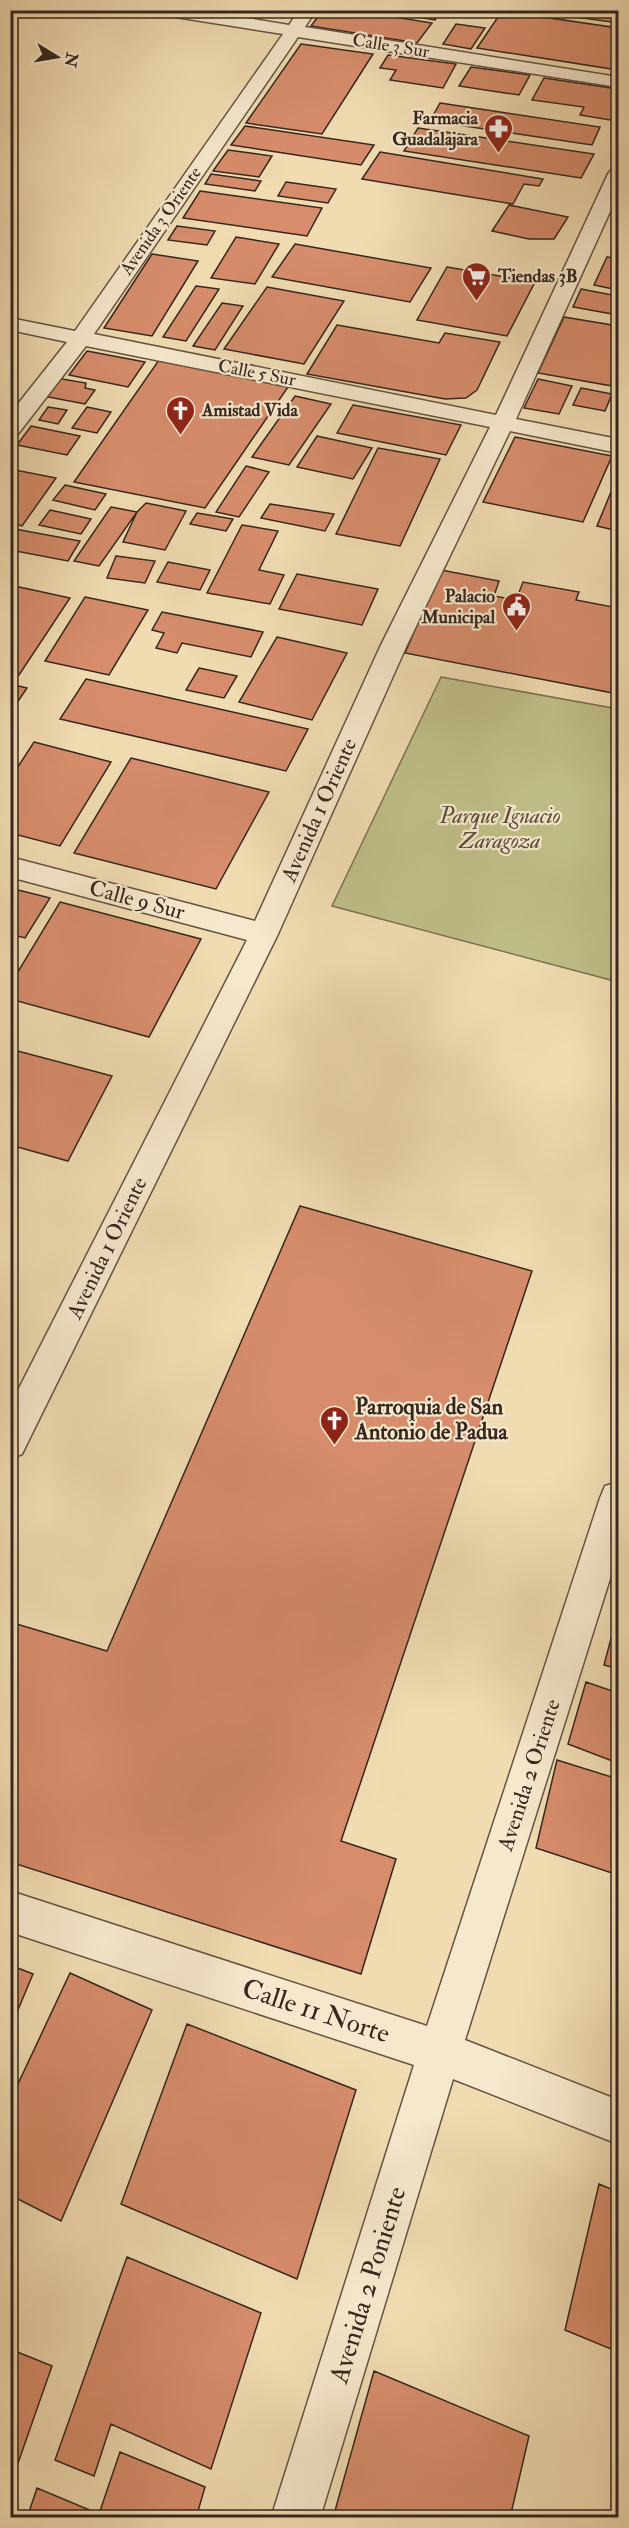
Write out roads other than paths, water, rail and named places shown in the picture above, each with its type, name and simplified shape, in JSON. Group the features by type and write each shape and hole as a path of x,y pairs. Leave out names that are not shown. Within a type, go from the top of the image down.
{"street":[{"name":"Calle 3 Sur","path":"163,10 618,82"},
{"name":"Avenida 3 Oriente","path":"10,429 81,338 308,10"},
{"name":"Avenida 1 Oriente","path":"10,1443 264,934 393,647 503,423 618,174"},
{"name":"Calle 5 Sur","path":"10,324 618,446"},
{"name":"Calle 9 Sur","path":"10,867 264,934"},
{"name":"Avenida 2 Oriente","path":"440,2052 618,1498"},
{"name":"Calle 11 Norte","path":"10,1911 440,2052 618,2122"},
{"name":"Avenida 2 Poniente","path":"295,2517 440,2052"}],"place":[{"name":"Farmacia Guadalajara","path":"499,154"},
{"name":"Tiendas 3B","path":"477,302"},
{"name":"Amistad Vida","path":"181,436"},
{"name":"Palacio Municipal","path":"516,632"},
{"name":"Parroquia de San Antonio de Padua","path":"334,1446"}],"park label":[{"name":"Parque Ignacio Zaragoza","path":"500,828"}]}
